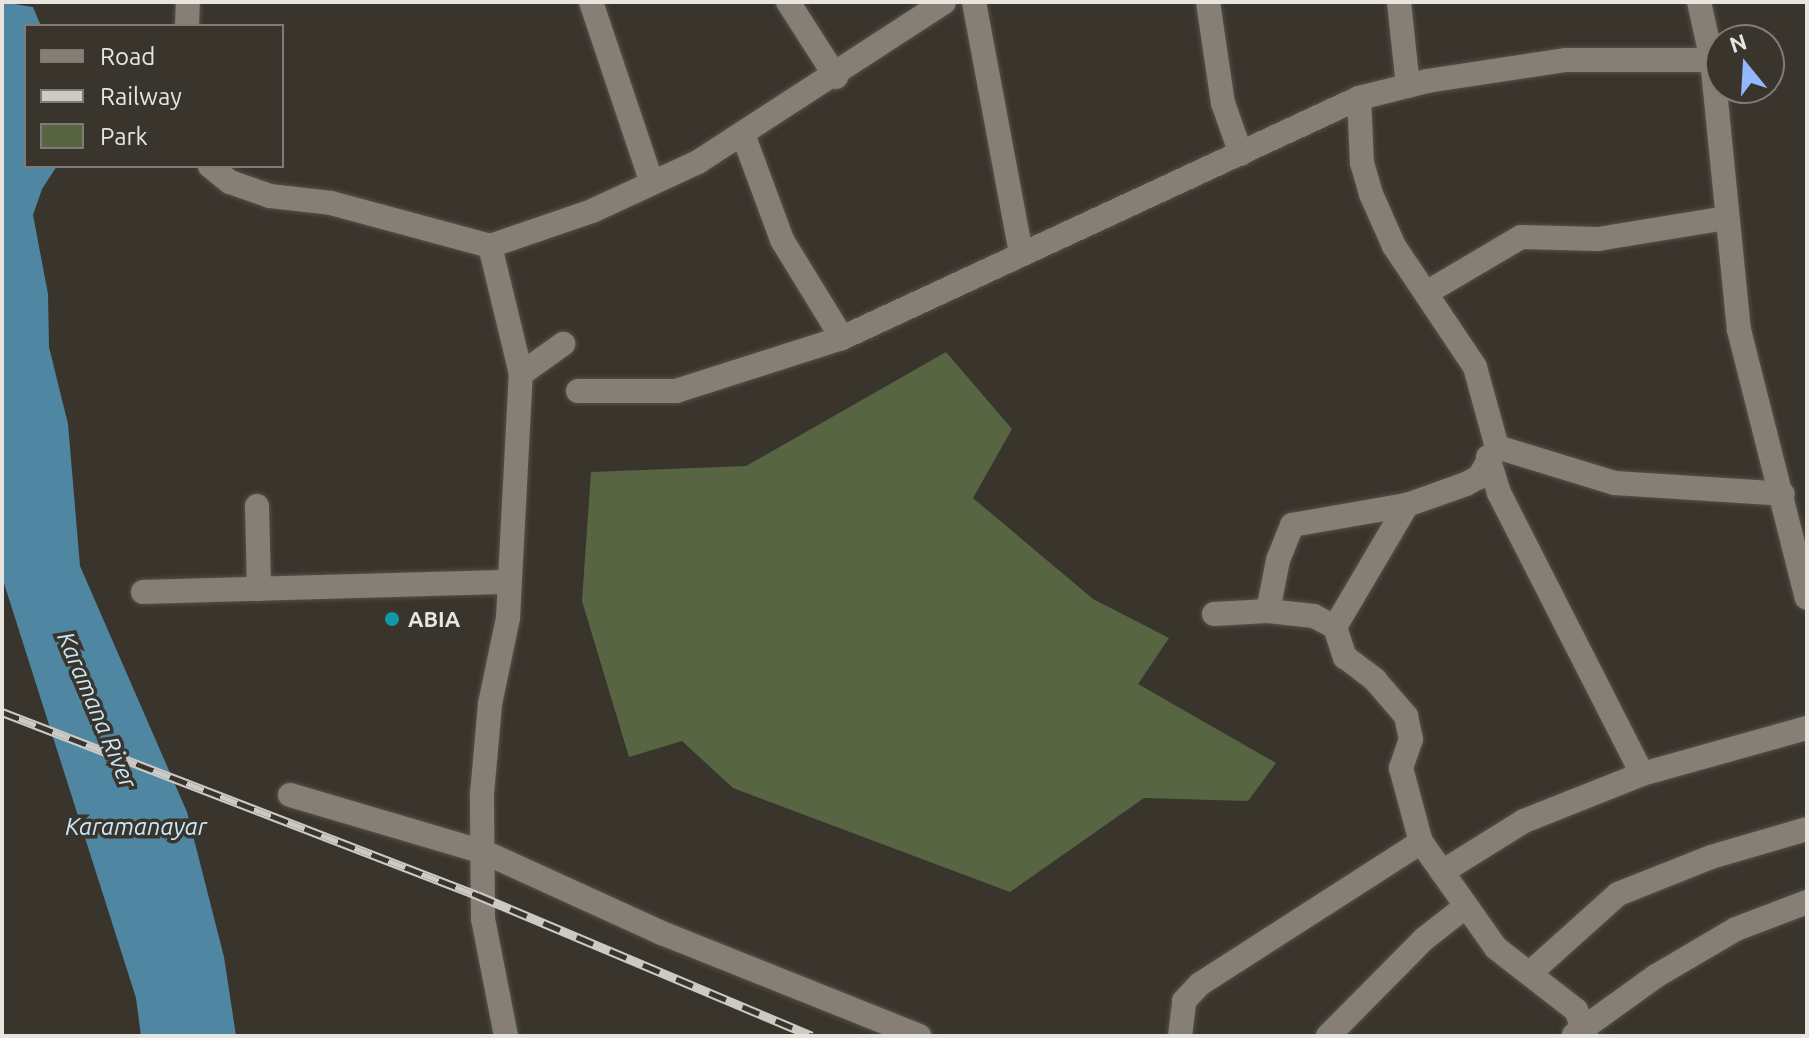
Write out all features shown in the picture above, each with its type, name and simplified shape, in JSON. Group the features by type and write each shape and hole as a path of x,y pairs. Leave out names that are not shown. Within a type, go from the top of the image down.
{"street":[{"path":"187,24 188,2"},
{"path":"591,2 652,183"},
{"path":"788,2 836,77"},
{"path":"212,168 230,182 270,196 331,203 490,246 592,211 744,137 944,2"},
{"path":"974,2 1021,253"},
{"path":"1208,2 1223,103 1241,154"},
{"path":"1399,2 1408,86"},
{"path":"1699,2 1705,29"},
{"path":"578,391 676,391 842,338 1359,98 1408,86 1566,60 1705,60"},
{"path":"1359,98 1362,163 1371,194 1394,246 1475,367 1499,493 1642,774"},
{"path":"1716,104 1739,330 1807,598"},
{"path":"744,137 782,240 842,338"},
{"path":"1426,293 1521,237 1598,239 1726,218"},
{"path":"490,246 521,374 508,618 490,704 485,764 483,919 506,1036"},
{"path":"521,374 563,344"},
{"path":"1492,452 1615,483 1783,494"},
{"path":"1268,611 1278,560 1292,525 1407,505 1479,477 1492,452"},
{"path":"1335,627 1407,505"},
{"path":"257,506 259,589"},
{"path":"143,592 508,582"},
{"path":"1214,614 1268,611 1314,616 1335,627 1345,657 1375,680 1406,716 1411,739 1401,768 1421,842 1496,948 1576,1010 1582,1032 1736,929 1807,902"},
{"path":"1442,872 1524,821 1642,774 1807,728"},
{"path":"290,795 484,852 662,933 919,1036"},
{"path":"1530,973 1618,894 1711,857 1807,829"},
{"path":"1180,1036 1184,1001 1200,984 1421,842"},
{"path":"1328,1036 1424,939 1465,907"}],"green space":[{"path":"946,352 1012,429 973,498 1093,599 1169,638 1138,684 1276,763 1248,801 1144,798 1010,892 733,788 682,741 629,757 582,601 591,472 746,466"}],"water":[{"name":"Karamanayar","path":"2,2 33,7 40,24 24,24 24,168 56,168 42,189 33,215 48,294 49,347 68,424 80,566 187,812 224,957 236,1036 141,1036 136,998 2,577"}],"railway":[{"path":"2,712 477,895 812,1036"}],"place":[{"name":"ABIA","path":"392,619"}],"water label":[{"name":"Karamana River","path":"97,710"}]}
